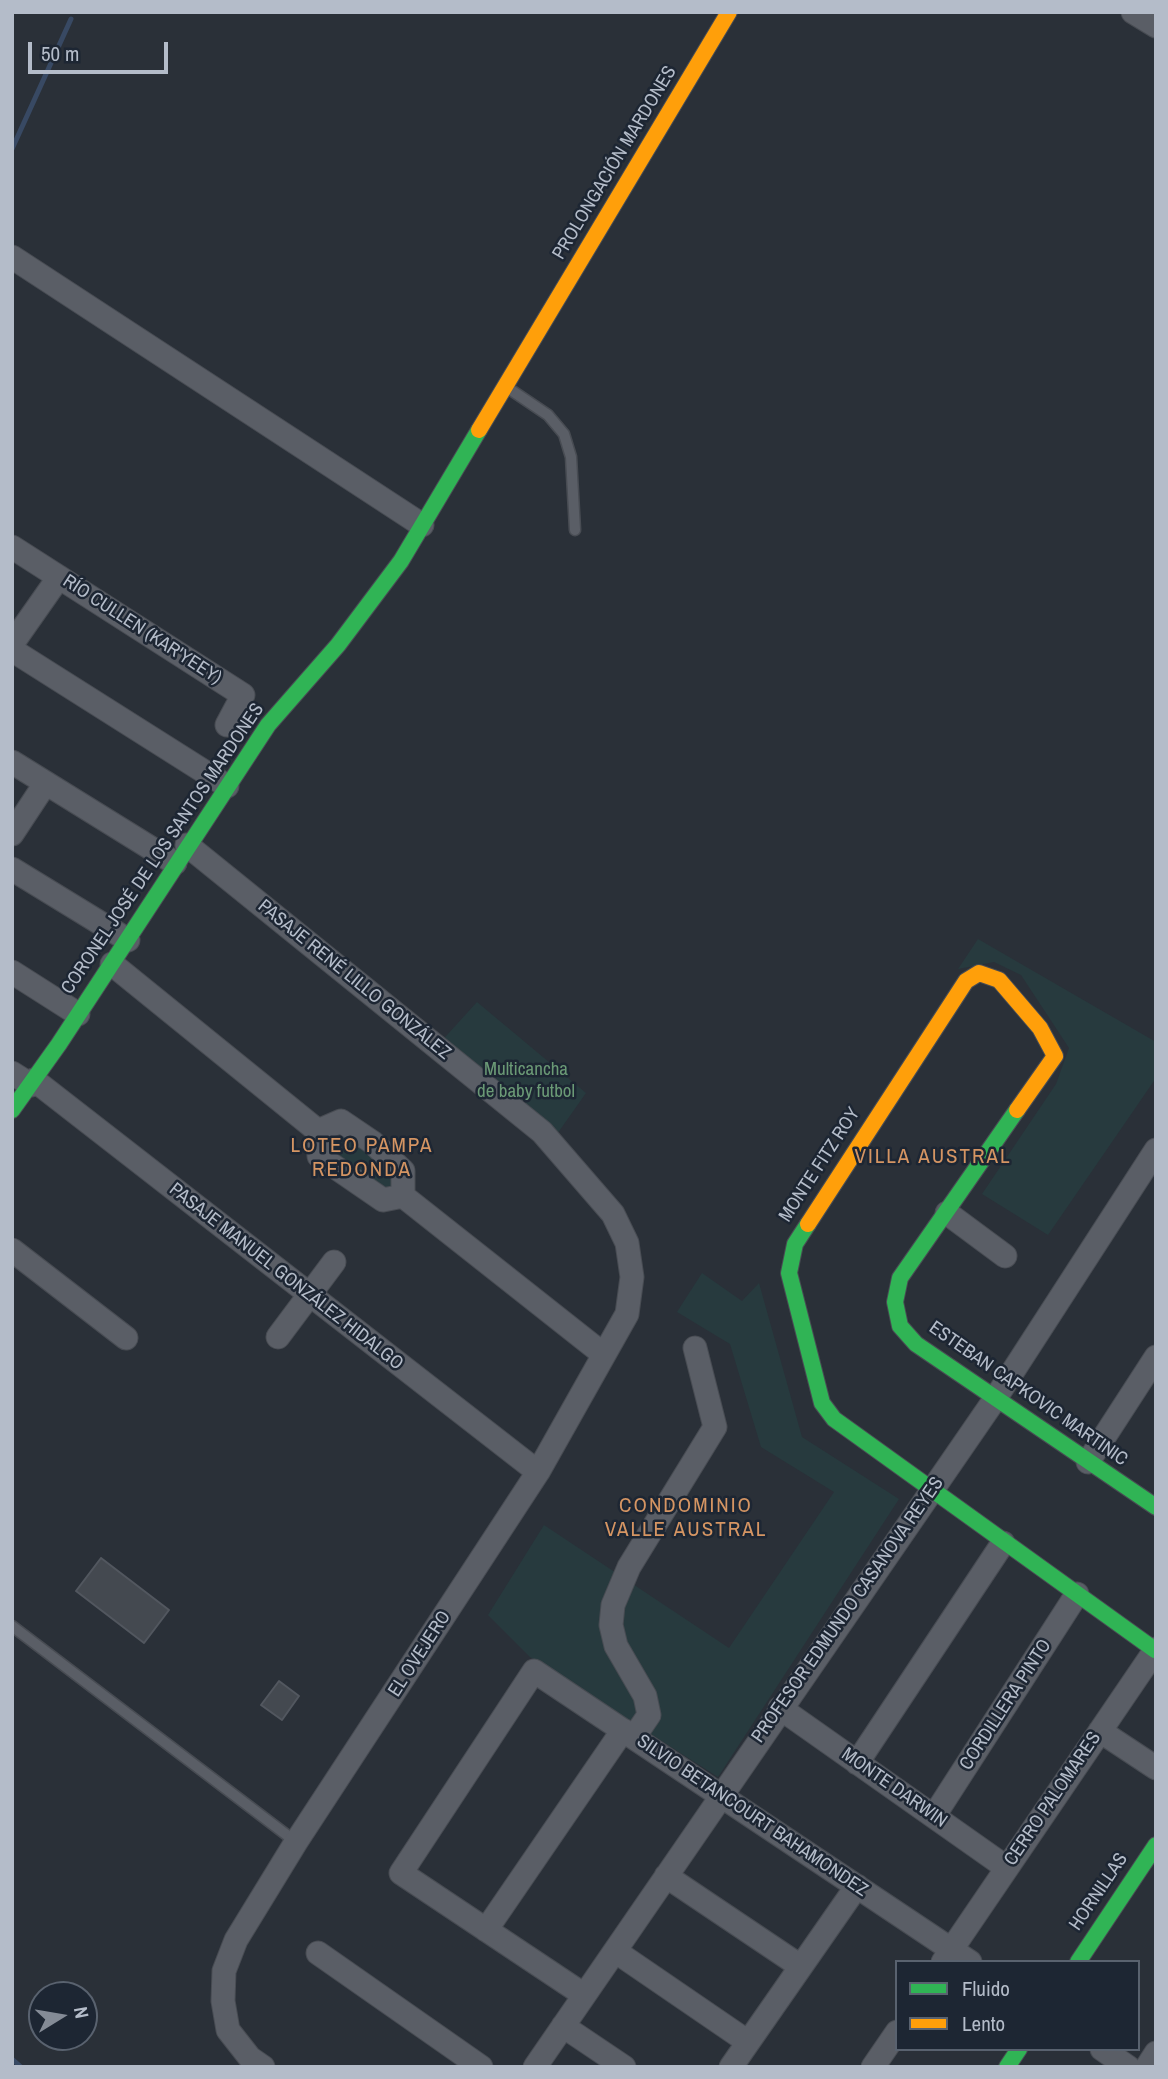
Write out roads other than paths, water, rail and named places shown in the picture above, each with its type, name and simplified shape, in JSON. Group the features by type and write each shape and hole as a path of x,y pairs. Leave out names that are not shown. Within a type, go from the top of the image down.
{"street":[{"name":"PROLONGACIÓN MARDONES","path":"537,335 729,12"},
{"path":"1133,12 1156,26"},
{"path":"12,257 422,525"},
{"name":"CORONEL JOSÉ DE LOS SANTOS MARDONES","path":"12,1110 26,1079 78,1014 268,725 338,645 385,582 537,335"},
{"name":"RÍO CULLEN (KAR'YEEY)","path":"12,547 243,695 227,726"},
{"path":"12,644 59,577"},
{"path":"12,650 227,786"},
{"name":"PASAJE RENÉ LILLO GONZÁLEZ","path":"12,762 45,783 181,854 541,1132 613,1214 627,1244"},
{"path":"12,834 45,783"},
{"path":"12,869 128,940"},
{"path":"112,964 318,1131 319,1156 383,1200 403,1196 603,1354"},
{"path":"12,972 78,1014"},
{"name":"MONTE FITZ ROY","path":"1055,1056 1040,1028 999,980 979,973 966,981 795,1244 789,1273 821,1403 834,1419 930,1492 1156,1649"},
{"name":"ESTEBAN CAPKOVIC MARTINIC","path":"1055,1056 900,1278 895,1302 900,1326 916,1344 1156,1507"},
{"name":"PASAJE MANUEL GONZÁLEZ HIDALGO","path":"26,1079 538,1472"},
{"path":"318,1131 341,1121 372,1143 403,1171 403,1196"},
{"name":"PROFESOR EDMUNDO CASANOVA REYES","path":"535,2067 995,1399 1156,1150"},
{"path":"947,1213 1005,1256"},
{"name":"EL OVEJERO","path":"256,2063 228,2030 222,2001 224,1971 236,1940 296,1842 538,1472 627,1314 632,1277 627,1244"},
{"path":"12,1250 125,1338"},
{"path":"278,1337 334,1262"},
{"path":"584,1995 486,1930 628,1734 649,1715 645,1696 616,1646 611,1625 613,1605 628,1567 715,1427 695,1348"},
{"path":"1088,1462 1156,1357"},
{"path":"857,1763 1003,1543"},
{"name":"CORDILLERA PINTO","path":"934,1816 1077,1594"},
{"name":"CERRO PALOMARES","path":"955,1958 1007,1868 1156,1649"},
{"name":"SILVIO BETANCOURT BAHAMONDEZ","path":"486,1930 401,1873 534,1671 857,1886 955,1958"},
{"name":"MONTE DARWIN","path":"780,1709 1007,1868"},
{"path":"1100,1731 1156,1768"},
{"name":"HORNILLAS","path":"1079,1960 1156,1845"},
{"path":"666,1876 800,1966"},
{"path":"731,2067 857,1886"},
{"path":"615,1951 748,2042"},
{"path":"318,1953 481,2067"},
{"path":"563,2026 624,2067"},
{"path":"873,2067 895,2035"},
{"path":"1007,2067 1018,2051"},
{"path":"1105,2051 1128,2067"},
{"path":"1147,2067 1156,2053"}],"lane":[{"path":"506,387 548,415 564,435 571,457 575,530"},
{"path":"12,1626 296,1842"}],"waterway":[{"path":"12,149 71,19"},
{"path":"12,2059 21,2067"}],"district":[{"name":"VILLA AUSTRAL","path":"933,1157"},
{"name":"LOTEO PAMPA REDONDA","path":"362,1158"},
{"name":"CONDOMINIO VALLE AUSTRAL","path":"686,1518"}],"park label":[{"name":"Multicancha de baby futbol","path":"526,1081"}]}
